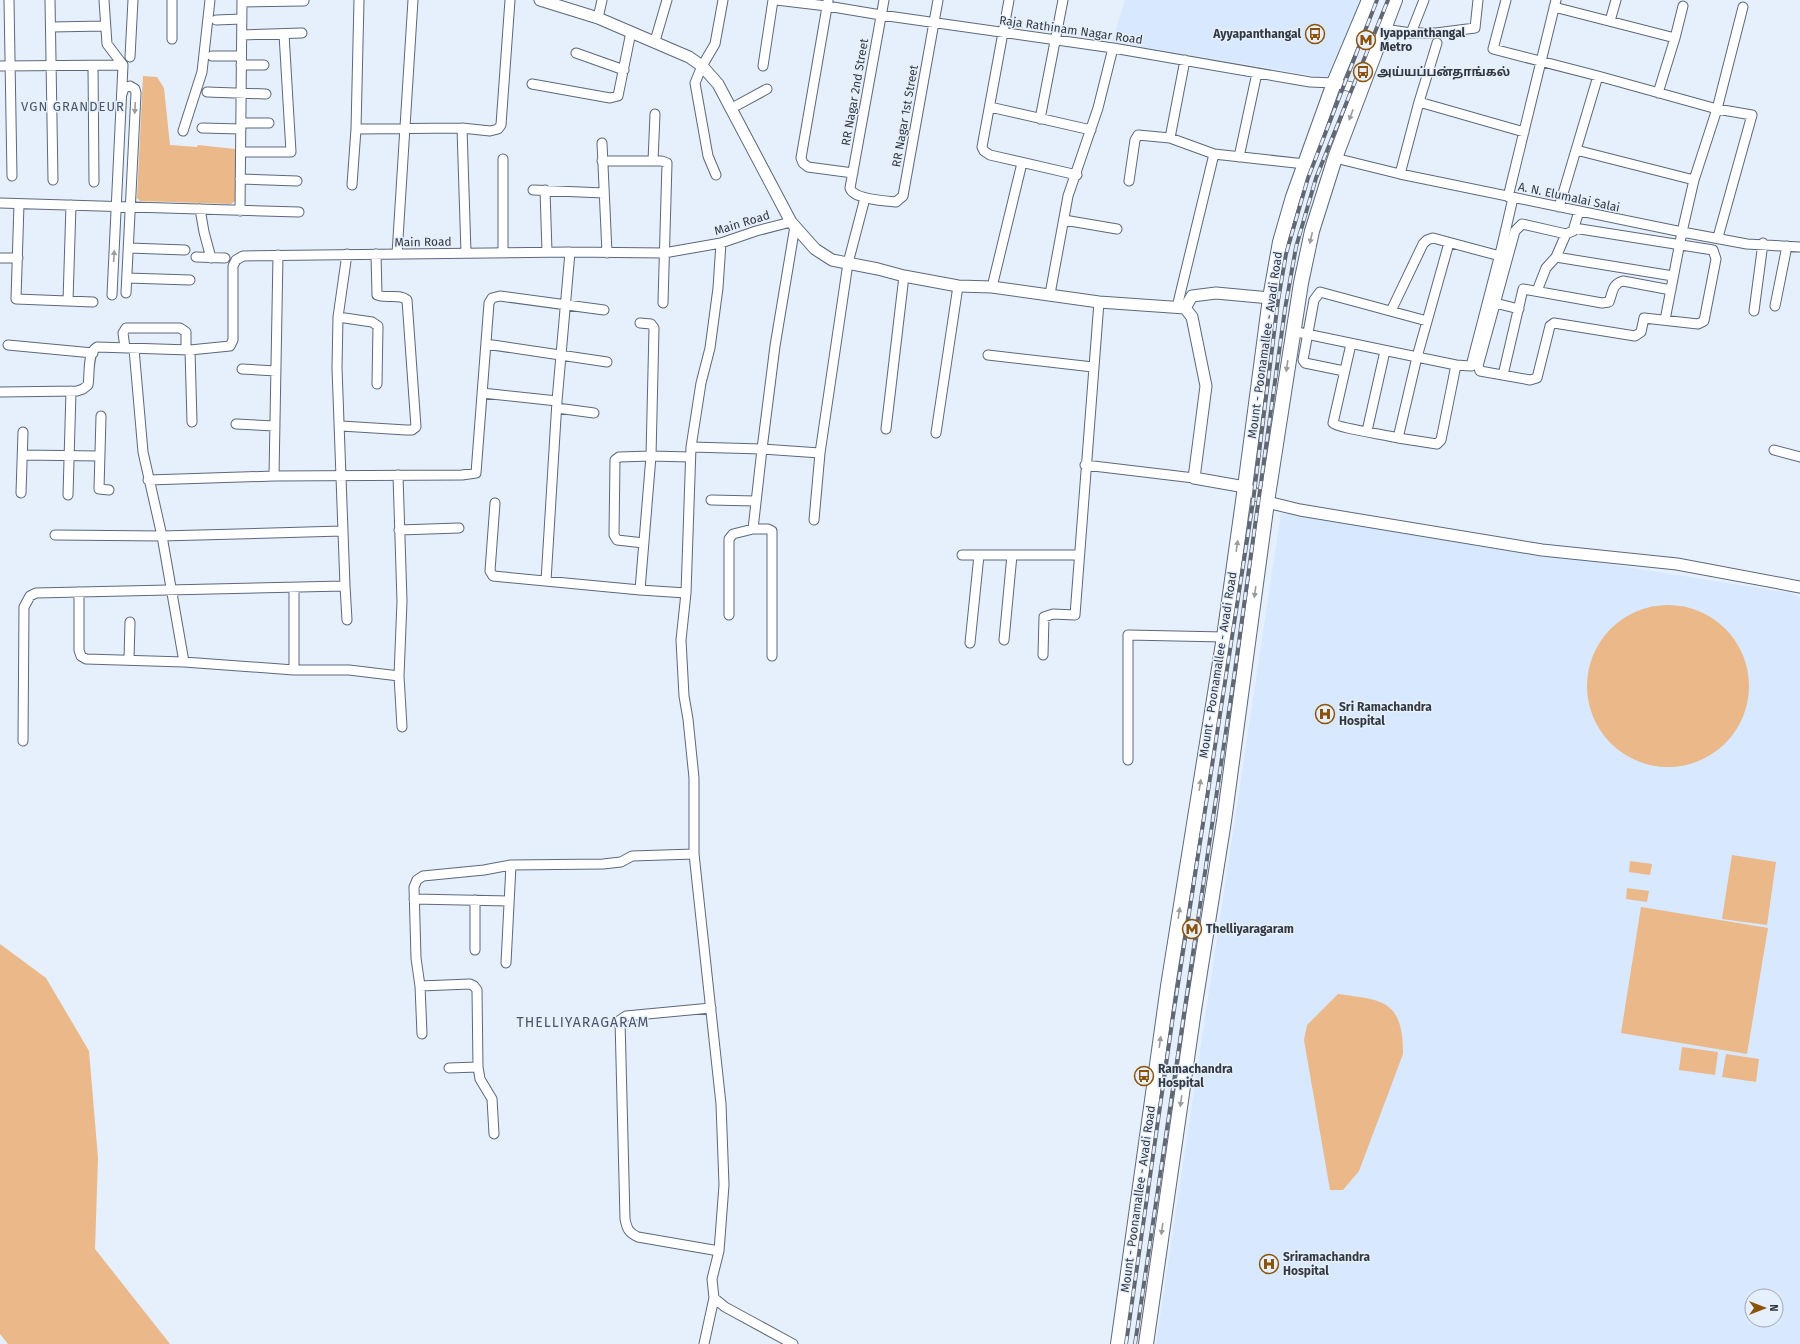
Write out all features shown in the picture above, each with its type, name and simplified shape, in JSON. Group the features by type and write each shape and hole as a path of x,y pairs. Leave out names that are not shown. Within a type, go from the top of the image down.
{"main road":[{"name":"Mount - Poonamallee - Avadi Road","path":"1118,1344 1168,986 1224,637 1270,298 1280,242 1304,164 1334,83 1369,0"},
{"name":"Mount - Poonamallee - Avadi Road","path":"1146,1344 1194,1010 1224,821 1267,502 1292,331 1312,231 1335,158 1395,0"}],"street":[{"path":"9,0 12,176"},
{"path":"50,0 53,180"},
{"path":"104,0 107,44 123,65 112,295"},
{"path":"130,57 133,0"},
{"path":"172,0 172,39"},
{"path":"183,131 202,72 210,0"},
{"path":"352,186 356,129 359,0"},
{"path":"397,254 413,0"},
{"path":"356,129 405,127 462,128 495,131 501,125 510,0"},
{"path":"540,0 598,18 655,41 689,57 702,66 718,84 732,108 793,224 815,249 832,260 958,286 992,287 1098,302 1181,308 1192,317 1206,386 1194,478"},
{"path":"598,18 602,0"},
{"path":"655,41 667,0"},
{"path":"716,175 708,156 695,83 702,66 715,44 723,0"},
{"path":"763,66 775,0"},
{"name":"Raja Rathinam Nagar Road","path":"775,0 828,3 881,16 1055,39 1310,82 1334,83 1361,89"},
{"name":"RR Nagar 2nd Street","path":"866,198 851,191 850,188 884,0"},
{"name":"RR Nagar 1st Street","path":"866,198 896,202 904,196 938,0"},
{"path":"1009,0 982,147 990,156 1077,175"},
{"path":"1040,119 1063,0"},
{"path":"1411,33 1424,0"},
{"path":"1384,29 1411,33 1436,33 1475,28 1478,0"},
{"path":"1506,0 1493,49 1718,109 1752,115 1718,238"},
{"path":"1610,21 1616,0"},
{"path":"240,211 242,1 304,1"},
{"path":"828,3 801,158 803,163 808,167 852,173"},
{"path":"1292,331 1456,365 1471,366 1500,256 1510,197 1524,132 1555,3 1610,21 1675,38"},
{"path":"1658,93 1683,6"},
{"path":"1666,320 1673,276 1694,180 1718,109 1743,7"},
{"path":"216,20 242,19"},
{"path":"51,27 105,26"},
{"path":"532,84 614,98 618,96 620,94 632,32"},
{"path":"242,35 302,33"},
{"path":"241,152 291,152 284,34"},
{"path":"1400,174 1436,43"},
{"path":"1050,294 1068,196 1077,175 1091,130 1113,48"},
{"path":"576,53 624,70"},
{"path":"212,56 264,65"},
{"path":"1170,138 1185,60"},
{"path":"0,66 123,65"},
{"path":"93,66 94,182"},
{"path":"1239,157 1257,73"},
{"path":"1559,207 1598,76"},
{"path":"122,95 124,88 130,86 135,89 131,207 126,293"},
{"path":"732,108 767,89"},
{"path":"207,92 266,94"},
{"path":"1419,102 1524,132"},
{"path":"990,107 1091,130"},
{"path":"653,161 655,114"},
{"path":"202,128 270,123"},
{"path":"462,128 466,253"},
{"path":"1129,181 1136,136 1140,135 1170,138 1214,154 1304,164"},
{"path":"602,143 607,253"},
{"path":"1576,150 1694,180"},
{"path":"1181,308 1214,154"},
{"name":"A. N. Elumalai Salai","path":"1335,158 1400,174 1682,232 1747,244 1763,243 1800,247"},
{"path":"503,159 503,253"},
{"path":"602,161 665,161 668,166 663,303"},
{"path":"992,287 1022,163"},
{"path":"240,179 297,181"},
{"path":"533,190 604,193"},
{"path":"544,190 547,252"},
{"path":"814,520 820,453 848,263 866,198"},
{"path":"0,204 299,212"},
{"path":"19,204 16,299 93,302"},
{"path":"68,301 71,205"},
{"path":"200,209 211,258"},
{"path":"1538,292 1546,268 1556,257 1579,211"},
{"path":"1064,220 1117,229"},
{"path":"753,529 755,501 775,346 793,224"},
{"name":"Main Road","path":"93,353 97,348 188,349 227,347 232,340 233,266 236,260 243,256 547,252 664,253 721,243 756,231 793,224"},
{"path":"1522,224 1680,245 1708,248 1713,250 1716,254 1706,318 1702,323 1698,324 1644,318 1642,332 1635,336 1554,323 1550,326 1537,378 1530,380 1478,369 1516,229 1522,224"},
{"path":"1391,311 1423,244 1427,240 1434,238 1500,256"},
{"path":"1398,438 1417,357 1449,242"},
{"path":"704,1344 714,1298 712,1279 719,1251 724,1185 721,1104 694,854 694,778 681,658 686,593 691,452 700,390 710,348 718,288 721,243"},
{"path":"1754,311 1763,243"},
{"path":"1775,306 1787,246"},
{"path":"129,248 185,250"},
{"path":"546,581 557,404 570,252"},
{"path":"347,254 338,317 337,368 341,426 340,477 347,620"},
{"path":"341,426 406,430 412,430 416,427 407,300 402,297 381,297 377,295 376,254"},
{"path":"274,476 278,255"},
{"path":"196,257 225,258"},
{"path":"1556,257 1673,276"},
{"path":"0,258 18,258"},
{"path":"886,429 904,276"},
{"path":"127,278 190,280"},
{"path":"1503,375 1524,289 1606,303 1609,302 1616,284 1623,281 1671,290"},
{"path":"936,433 958,286"},
{"path":"1344,371 1305,363 1303,356 1314,300 1320,292 1427,321"},
{"path":"1181,308 1192,296 1216,293 1270,298"},
{"path":"148,480 274,476 340,477 462,475 476,473 489,303 495,296 604,310"},
{"path":"1043,655 1044,617 1053,614 1075,615 1098,302"},
{"path":"1495,303 1519,308"},
{"path":"338,317 372,322 378,326 377,384"},
{"path":"640,323 651,324 654,328 651,456 640,590"},
{"path":"184,662 162,536 148,480 143,452 129,348 123,333 126,328 180,328 186,332 192,422"},
{"path":"486,344 607,362"},
{"path":"1351,344 1333,423 1339,427 1437,444 1441,440 1456,365"},
{"path":"0,392 71,391 83,389 88,385 93,353 8,345"},
{"path":"1367,431 1385,351"},
{"path":"988,355 1093,367"},
{"path":"242,370 276,371"},
{"path":"68,495 71,391"},
{"path":"482,392 557,404 594,413"},
{"path":"102,416 99,456 99,488 109,490"},
{"path":"236,424 275,426"},
{"path":"21,493 24,432"},
{"path":"644,543 621,541 615,538 614,463 619,457 762,449 820,453"},
{"path":"1774,450 1800,457"},
{"path":"23,455 99,456"},
{"path":"1085,465 1194,478 1245,487 1267,502 1300,510 1542,550 1677,564 1792,584 1800,587"},
{"path":"398,475 402,637 399,676 402,727"},
{"path":"711,500 755,501"},
{"path":"495,503 490,574 496,577 686,593"},
{"path":"400,530 459,528"},
{"path":"729,614 729,539 733,534 753,529 768,529 772,531 772,656"},
{"path":"55,535 162,536 342,532"},
{"path":"962,554 1079,555"},
{"path":"970,643 979,555"},
{"path":"1004,640 1012,555"},
{"path":"23,741 24,607 30,596 36,593 345,586"},
{"path":"294,588 294,670"},
{"path":"78,592 79,650 81,656 86,659 184,662 294,670 349,670 399,676"},
{"path":"129,660 130,622"},
{"path":"1128,760 1128,635 1224,637"},
{"path":"422,1034 420,986 416,958 414,900 415,883 423,876 484,870 511,864 603,864 621,862 632,856 694,854"},
{"path":"506,963 511,864"},
{"path":"414,900 509,900"},
{"path":"475,900 475,950"},
{"path":"420,986 467,984 474,986 477,990 478,1067 480,1079 492,1099 494,1134"},
{"path":"710,1008 626,1016 620,1020 625,1219 626,1227 630,1233 638,1237 719,1251"},
{"path":"449,1068 478,1067"},
{"path":"714,1298 724,1307 793,1344"}],"shaded area":[{"path":"1125,0 1361,0 1329,78 1112,42"},
{"path":"143,76 157,77 164,88 170,145 197,147 198,145 235,149 235,201 231,204 140,201 137,198"},
{"path":"1281,513 1791,593 1800,598 1800,1344 1156,1344"},
{"path":"1660,605 1676,605 1692,608 1706,614 1719,623 1731,635 1740,648 1746,662 1749,686 1748,702 1740,724 1731,737 1719,749 1706,758 1692,764 1676,767 1660,767 1644,764 1630,758 1617,749 1605,737 1596,724 1590,710 1587,694 1587,678 1590,662 1596,648 1605,635 1617,623 1630,614 1644,608"},
{"path":"1732,855 1776,862 1767,925 1722,919"},
{"path":"1630,861 1652,864 1650,875 1629,872"},
{"path":"1627,888 1649,891 1647,902 1626,899"},
{"path":"1641,907 1768,928 1747,1054 1621,1033"},
{"path":"0,944 46,978 89,1051 98,1158 95,1249 170,1344 8,1344 0,1334"},
{"path":"1338,994 1367,998 1378,1001 1387,1006 1394,1013 1399,1023 1402,1036 1403,1054 1359,1171 1343,1190 1330,1190 1304,1040 1307,1025"},
{"path":"1682,1047 1718,1052 1715,1075 1679,1070"},
{"path":"1726,1054 1759,1059 1756,1082 1722,1077"}],"railway":[{"path":"1126,1344 1172,1023 1253,502 1278,301 1286,254 1308,178 1377,0"},
{"path":"1135,1344 1235,670 1285,309 1296,247 1316,178 1388,0"}],"place":[{"name":"Ayyapanthangal","path":"1315,34"},
{"name":"Iyappanthangal Metro","path":"1366,40"},
{"name":"அய்யப்பன்தாங்கல்","path":"1363,72"},
{"name":"Sri Ramachandra Hospital","path":"1325,714"},
{"name":"Thelliyaragaram","path":"1192,929"},
{"name":"Ramachandra Hospital","path":"1144,1076"},
{"name":"Sriramachandra Hospital","path":"1269,1264"}],"district":[{"name":"VGN GRANDEUR","path":"73,106"},
{"name":"THELLIYARAGARAM","path":"583,1022"}]}
